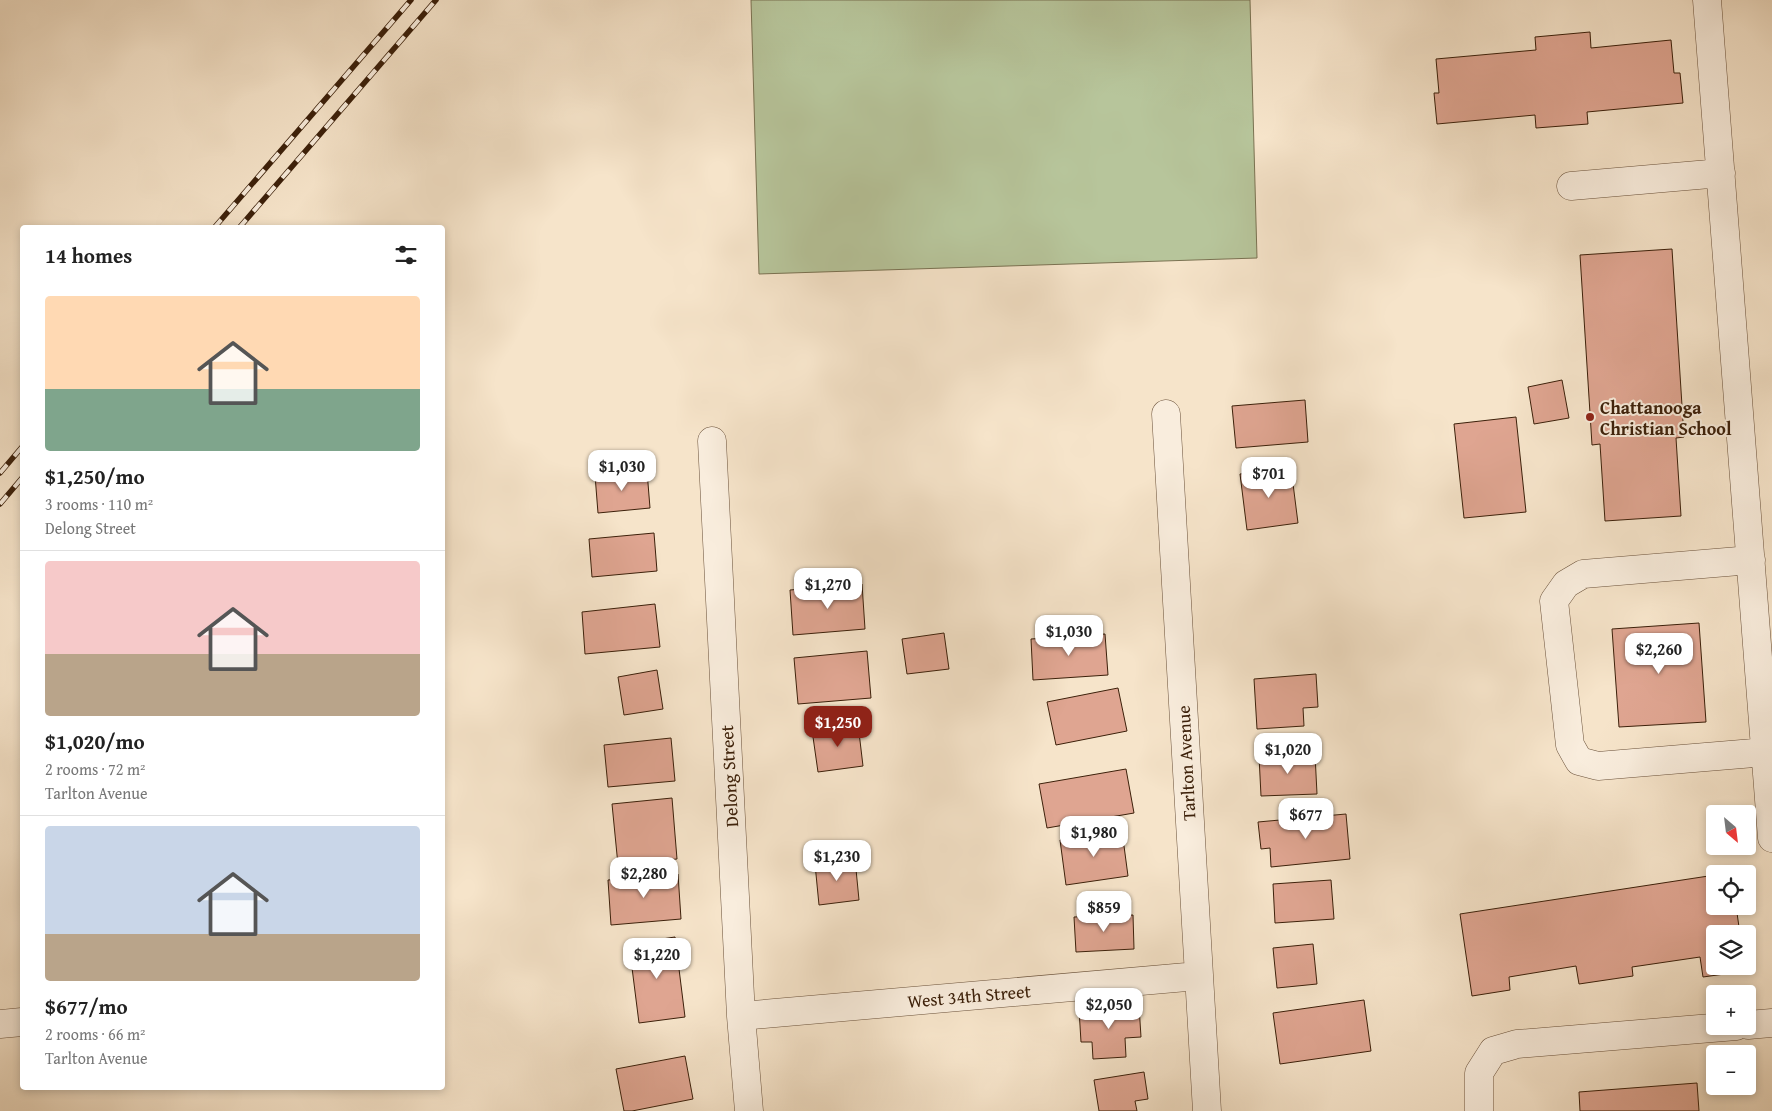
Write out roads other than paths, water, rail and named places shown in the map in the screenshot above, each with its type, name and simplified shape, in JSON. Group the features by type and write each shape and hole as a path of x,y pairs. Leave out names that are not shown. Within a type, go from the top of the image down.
{"street":[{"path":"1707,0 1772,838"},
{"path":"1571,186 1721,173"},
{"name":"Tarlton Avenue","path":"1166,414 1207,1111"},
{"name":"Delong Street","path":"712,441 741,1016 748,1111"},
{"path":"1751,560 1583,574 1566,584 1554,601 1570,744 1579,761 1598,766 1766,752"},
{"name":"West 34th Street","path":"741,1016 1198,976"},
{"path":"0,1024 20,1022"},
{"path":"1756,1024 1772,1023"},
{"path":"1479,1111 1479,1073 1493,1051 1517,1044 1706,1028"}],"railway":[{"path":"217,225 411,0"},
{"path":"242,225 436,0"},
{"path":"0,473 20,449"},
{"path":"0,504 20,480"}],"place":[{"name":"Chattanooga Christian School","path":"1590,417"}]}
